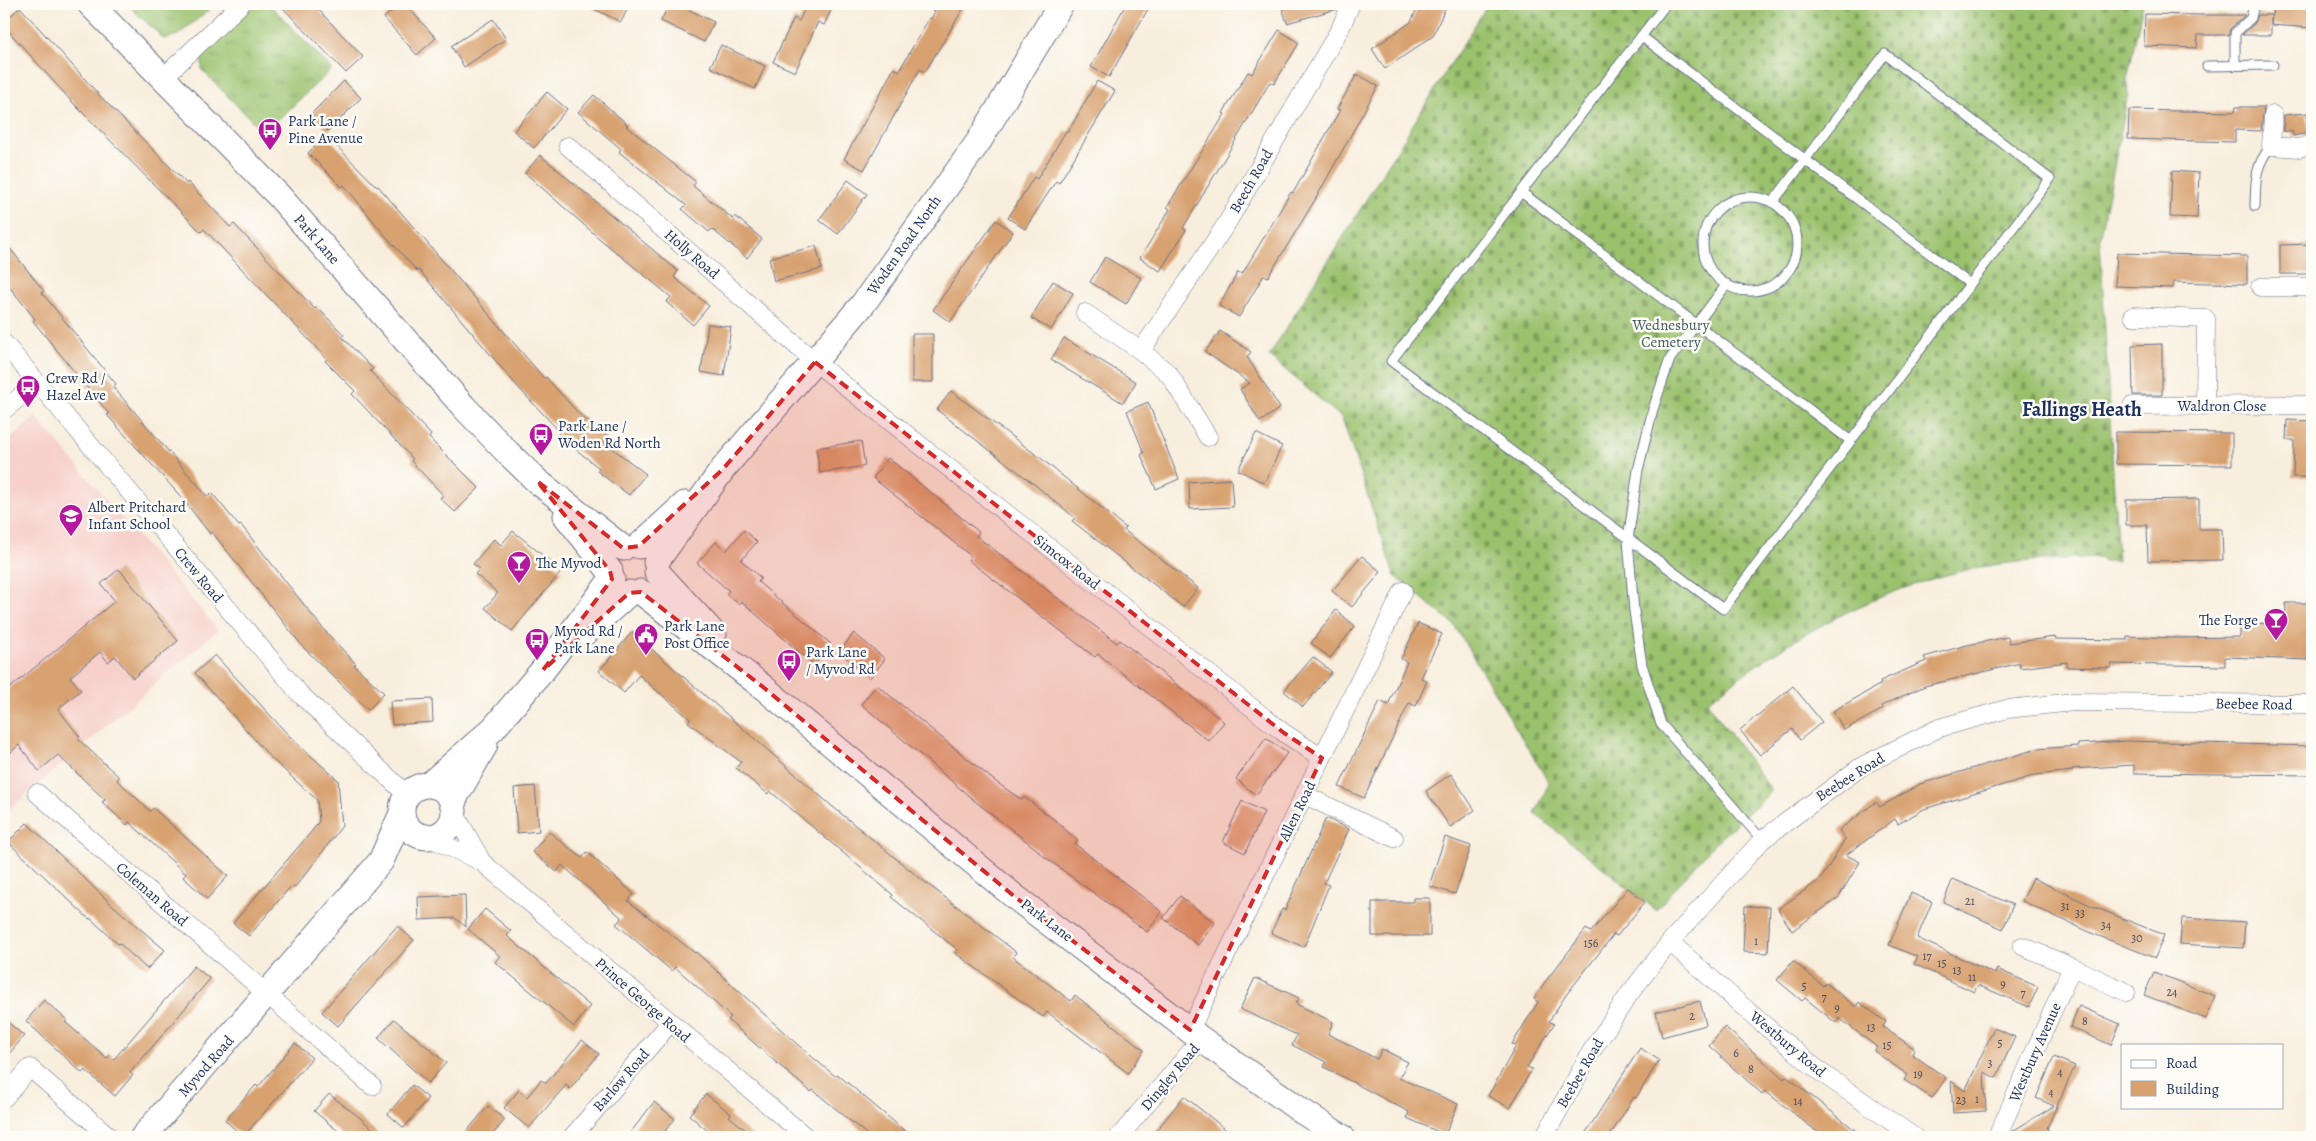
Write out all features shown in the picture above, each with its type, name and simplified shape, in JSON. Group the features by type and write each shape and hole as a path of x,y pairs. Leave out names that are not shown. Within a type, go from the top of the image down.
{"main road":[{"name":"Park Lane","path":"90,4 164,77 279,196 464,407 538,481 623,584 763,687 1016,897 1196,1034 1300,1110 1342,1137"},
{"name":"Woden Road North","path":"644,557 723,469 863,304 978,141 1061,4"},
{"name":"Park Lane","path":"538,481 644,557 763,687"},
{"path":"616,554 644,557 654,580 623,584 616,554"},
{"name":"Myvod Road","path":"143,1137 268,995 382,861 413,798 493,729 543,670 623,584"},
{"name":"Myvod Road","path":"453,808 493,729"},
{"path":"437,787 446,793 453,808 451,822 445,830 425,837 407,826 413,798 437,787"},
{"name":"Myvod Road","path":"382,861 425,837"}],"street":[{"path":"164,77 241,4"},
{"name":"Beech Road","path":"1141,351 1227,223 1340,29 1351,4"},
{"path":"2273,114 2271,146 2300,148 2312,143"},
{"name":"Holly Road","path":"568,146 815,362"},
{"path":"2260,287 2312,287"},
{"path":"1085,313 1141,351 1169,374 1208,437"},
{"path":"2133,316 2206,319 2205,406"},
{"name":"Crew Road","path":"4,343 300,694 413,798"},
{"name":"Simcox Road","path":"815,362 1276,727 1322,758"},
{"path":"4,410 37,383"},
{"name":"Waldron Close","path":"2132,406 2312,405"},
{"name":"Allen Road","path":"1196,1034 1322,758 1403,591"},
{"name":"Beebee Road","path":"1544,1137 1591,1052 1630,993 1670,942 1762,840 1862,766 1939,728 2007,709 2074,702 2312,704"},
{"name":"Coleman Road","path":"37,793 268,995"},
{"path":"1305,795 1394,838"},
{"name":"Prince George Road","path":"453,808 482,862"},
{"name":"Prince George Road","path":"425,837 482,862 670,1024 806,1137"},
{"name":"Westbury Road","path":"1670,942 1819,1071 1914,1137"},
{"path":"2022,946 2126,992"},
{"name":"Westbury Avenue","path":"1997,1137 2072,967"},
{"path":"268,995 372,1086"},
{"name":"Barlow Road","path":"572,1137 670,1024"},
{"name":"Dingley Road","path":"1120,1137 1196,1034"},
{"path":"4,1098 30,1068 110,1137"}],"lane":[{"path":"1666,4 1391,361 1723,609 2050,179 1885,54 1772,202"},
{"path":"2234,65 2235,33 2251,18 2254,4"},
{"path":"1641,36 1970,284"},
{"path":"2206,66 2273,65"},
{"path":"2255,206 2257,169 2262,157 2271,146"},
{"path":"1521,192 1851,441"},
{"path":"1741,197 1757,197 1772,202 1786,212 1794,225 1798,241 1796,257 1788,272 1778,282 1764,289 1749,291 1734,288 1711,270 1704,256 1703,241 1706,227 1714,214 1726,203 1741,197"},
{"path":"1727,284 1670,359 1653,409 1638,470 1628,538 1634,611 1642,665 1661,724 1762,840"}],"highlighted area":[{"path":"815,362 1284,733 1322,758 1190,1030 1015,897 763,687 641,592 629,593 543,670 612,579 610,571 537,481 623,548 639,546 723,469"}],"shaded area":[{"name":"Albert Pritchard Infant School","path":"36,417 218,630 4,814 4,444"}],"green space":[{"path":"127,4 216,4 178,35 164,39"},
{"path":"252,4 269,4 332,69 264,133 202,70 202,54"},
{"name":"Wednesbury Cemetery","path":"1488,4 2143,4 2127,79 2128,94 2100,240 2118,561 2104,561 2101,557 2054,559 1991,565 1939,577 1868,603 1834,619 1800,637 1737,679 1707,702 1772,791 1714,844 1656,910 1535,814 1549,783 1454,625 1394,575 1342,418 1269,356"}],"building":[{"path":"279,4 313,4 363,57 346,73"},
{"path":"400,4 405,4 436,38 417,55 384,18"},
{"path":"584,4 630,4 621,22"},
{"path":"669,4 677,4 714,22 704,42 661,21"},
{"path":"807,4 834,4 824,25 818,22 795,72 773,62 794,18 799,21"},
{"path":"922,4 966,4 925,72 920,69 864,170 844,159 894,68 899,71 929,18 931,19 935,11"},
{"path":"1126,4 1151,4 1109,77 1091,67"},
{"path":"1281,4 1338,4 1339,6 1337,9 1287,23"},
{"path":"1419,4 1447,4 1433,36 1385,69 1372,49 1411,22"},
{"path":"2273,5 2312,7 2312,28 2271,25"},
{"path":"20,7 100,96 187,184 188,182 230,227 234,224 315,309 317,307 344,335 342,337 373,369 370,371 431,435 429,438 479,488 455,512 440,498 443,495 411,461 413,459 352,394 355,391 325,361 327,359 204,229 201,232 73,103 4,26 4,22"},
{"path":"2145,14 2245,15 2230,29 2229,35 2198,35 2197,48 2144,46"},
{"path":"2258,15 2271,15 2271,35 2242,35 2255,23"},
{"path":"493,19 506,39 464,67 451,46"},
{"path":"1279,30 1299,43 1274,84 1270,82 1183,228 1186,230 1160,271 1140,258 1170,209 1167,207 1225,114 1223,113 1248,72 1252,74"},
{"path":"721,45 765,66 755,89 710,67"},
{"path":"1357,74 1378,86 1315,200 1268,277 1264,275 1239,317 1219,306 1238,272 1242,274 1291,192 1293,193 1340,110 1337,109"},
{"path":"344,81 361,98 328,131 311,114"},
{"path":"1097,81 1115,91 1059,183 1056,181 1025,229 1008,218 1034,177 1037,179 1066,131 1068,132"},
{"path":"547,92 567,109 534,148 514,131"},
{"path":"594,95 628,125 626,126 696,182 693,186 733,219 735,216 762,239 747,258 712,229 709,232 682,209 686,205 619,152 621,149 578,112"},
{"path":"2236,107 2264,107 2261,131 2235,130 2235,142 2128,139 2129,110 2235,112"},
{"path":"2307,113 2309,133 2293,136 2293,132 2283,131 2284,115"},
{"path":"326,135 378,186 544,378 546,377 578,413 608,437 604,442 646,474 629,495 597,471 599,468 558,435 560,432 517,386 419,270 417,271 383,233 344,185 342,187 308,153"},
{"path":"540,155 678,271 674,277 709,306 693,325 666,302 671,297 600,239 525,173"},
{"path":"2172,171 2199,173 2197,218 2170,217"},
{"path":"848,180 867,194 838,234 819,220"},
{"path":"996,220 1013,232 950,322 933,310"},
{"path":"4,241 44,291 42,293 116,384 113,387 208,497 212,493 239,526 241,525 324,630 356,664 354,665 384,693 368,710 303,647 212,532 210,534 183,499 107,415 109,414 33,321 35,319 4,280"},
{"path":"2312,244 2312,274 2280,274 2280,245"},
{"path":"816,246 822,269 774,281 769,258"},
{"path":"2117,253 2247,256 2247,284 2173,282 2173,288 2115,286"},
{"path":"1105,257 1141,278 1126,304 1090,282"},
{"path":"1053,281 1073,293 1051,330 1031,318"},
{"path":"708,324 731,327 724,376 701,372"},
{"path":"1220,331 1251,352 1247,357 1280,408 1260,422 1240,389 1250,383 1205,352"},
{"path":"912,334 933,334 933,382 912,382"},
{"path":"1064,338 1136,382 1123,403 1051,360"},
{"path":"2162,344 2162,395 2133,395 2132,345"},
{"path":"951,391 1043,460 1126,528 1124,530 1198,588 1183,607 1072,521 1075,518 1034,484 937,410"},
{"path":"1148,402 1179,479 1156,489 1141,455 1144,453 1127,411"},
{"path":"2287,420 2312,421 2312,477 2293,477 2294,440 2286,440"},
{"path":"2116,432 2232,433 2232,465 2116,464"},
{"path":"1256,433 1282,446 1264,483 1238,470"},
{"path":"861,441 865,466 820,473 816,448"},
{"path":"888,458 979,532 976,536 1117,643 1120,640 1224,722 1209,741 1098,654 1095,657 968,560 971,556 873,478"},
{"path":"1231,479 1233,507 1190,509 1189,482"},
{"path":"2199,499 2199,529 2222,529 2223,560 2148,561 2147,525 2126,525 2126,500"},
{"path":"744,530 757,542 741,560 761,578 758,582 831,644 814,665 741,601 739,604 726,594 729,591 697,563 716,542 726,551"},
{"name":"The Myvod","path":"513,531 562,571 512,631 485,608 498,593 475,574 480,569 473,564 494,539 501,545"},
{"path":"1362,556 1381,572 1352,607 1332,591"},
{"path":"119,569 178,641 133,678 115,656 108,662 100,652 70,677 81,690 58,709 80,737 78,739 119,777 117,780 150,811 153,808 228,876 207,899 183,877 186,874 129,822 127,825 102,802 105,800 58,755 39,771 19,745 4,758 4,693 115,601 101,584"},
{"path":"2286,603 2312,603 2312,660 2225,657 2225,666 2111,664 2111,668 2067,667 2067,662 2020,668 2020,663 1925,686 1881,706 1883,709 1844,730 1833,711 1881,684 1880,681 1926,661 1924,657 1967,645 2008,637 2009,643 2055,637 2055,639 2127,640 2127,636 2172,638 2240,637 2240,623 2285,624"},
{"path":"1336,610 1355,626 1330,658 1311,643"},
{"path":"1418,623 1442,634 1421,678 1427,681 1416,706 1409,703 1364,798 1339,787 1380,701 1388,705 1407,662 1401,659"},
{"path":"632,632 833,807 916,875 1016,952 1013,957 1071,1001 1075,995 1144,1050 1128,1073 1047,1012 1043,1017 955,953 958,950 891,897 893,895 770,791 768,794 736,768 741,762 688,722 690,719 639,675 624,693 599,671"},
{"path":"854,633 885,659 870,678 839,652"},
{"path":"215,655 293,740 338,780 342,826 294,888 291,886 249,936 233,923 319,821 317,800 272,759 195,673"},
{"path":"1313,657 1332,672 1303,707 1284,691"},
{"path":"877,685 996,782 1022,800 1024,797 1056,821 1078,841 1075,844 1162,912 1147,932 1038,852 861,704"},
{"path":"1793,686 1822,722 1800,740 1792,729 1760,755 1740,730"},
{"path":"432,699 433,722 392,725 390,701"},
{"path":"1266,738 1287,753 1256,795 1236,779"},
{"path":"2127,741 2312,746 2312,775 2134,773 2134,765 2072,769 2072,771 2036,775 1924,809 1898,824 1895,819 1846,855 1860,862 1838,898 1792,931 1778,909 1821,879 1845,839 1839,830 1876,802 1880,807 1920,784 2037,749"},
{"path":"1451,774 1475,810 1450,827 1426,791"},
{"path":"535,786 539,831 517,833 514,788"},
{"path":"1242,801 1264,812 1245,853 1223,842"},
{"path":"1326,818 1349,829 1324,883 1329,885 1304,947 1271,933 1282,909 1285,910"},
{"path":"27,823 110,903 165,950 147,969 89,919 8,842"},
{"path":"549,832 582,858 587,852 634,894 628,901 696,952 798,1045 835,1076 837,1074 912,1137 870,1137 813,1090 811,1092 787,1072 728,1020 731,1017 675,967 672,971 616,924 622,918 562,865 557,872 532,852"},
{"path":"1445,837 1471,846 1455,894 1429,886"},
{"path":"2033,878 2092,906 2164,935 2155,958 2094,934 2022,901"},
{"path":"1953,879 2013,905 2003,929 1943,902"},
{"path":"1628,888 1645,902 1617,936 1614,934 1566,995 1549,1021 1554,1024 1527,1067 1532,1069 1510,1108 1488,1096 1516,1046 1512,1044 1538,1002 1534,999 1545,982 1586,929 1591,932"},
{"path":"1911,893 1932,902 1917,938 1995,974 1997,969 2038,987 2029,1007 1978,985 1974,992 1914,964 1918,957 1889,945"},
{"path":"465,895 466,927 455,918 419,920 418,897"},
{"path":"1180,896 1215,923 1198,945 1163,918"},
{"path":"1413,898 1430,898 1430,936 1372,936 1372,902 1413,902"},
{"path":"1745,906 1770,907 1768,953 1743,952"},
{"path":"485,909 511,931 507,936 590,1006 574,1027 495,962 500,956 468,929"},
{"path":"2182,918 2245,922 2243,948 2180,944"},
{"path":"397,926 414,940 338,1026 322,1012"},
{"path":"1793,961 1823,986 1826,983 1856,1007 1859,1002 1886,1022 1883,1027 1915,1049 1912,1054 1946,1078 1932,1098 1904,1080 1908,1075 1874,1051 1877,1047 1839,1018 1836,1023 1805,998 1802,1001 1777,980"},
{"path":"194,966 210,979 130,1073 133,1075 115,1096 85,1070 82,1073 26,1021 44,1000 67,1020 65,1022 107,1058 110,1055 114,1059"},
{"path":"2154,972 2215,996 2206,1019 2144,995"},
{"path":"1255,978 1299,998 1296,1004 1333,1022 1328,1034 1377,1059 1382,1049 1408,1062 1399,1078 1458,1104 1445,1135 1407,1118 1409,1112 1324,1067 1326,1062 1292,1045 1297,1035 1240,1009"},
{"path":"1700,1001 1706,1025 1662,1037 1656,1012"},
{"path":"2079,1006 2120,1024 2111,1045 2070,1027"},
{"path":"4,1019 24,1036 4,1060"},
{"path":"394,1019 446,1063 428,1083 378,1038"},
{"path":"1725,1027 1784,1079 1786,1076 1864,1137 1824,1137 1765,1091 1762,1094 1709,1046"},
{"path":"1994,1028 2015,1037 1996,1078 1984,1072 1986,1111 1953,1113 1951,1081 1965,1091"},
{"path":"582,1040 599,1054 570,1089 566,1085 529,1128 504,1108 519,1090 527,1097 541,1080 546,1083"},
{"path":"295,1043 312,1058 243,1137 225,1120 256,1085 258,1087"},
{"path":"1640,1048 1659,1060 1636,1098 1634,1097 1609,1137 1583,1137"},
{"path":"2054,1057 2075,1066 2047,1128 2053,1137 2008,1137 2011,1132 2054,1106 2036,1098"},
{"path":"412,1085 428,1098 404,1128 388,1114"},
{"path":"329,1094 382,1137 345,1137 314,1111"},
{"path":"706,1094 731,1114 729,1116 754,1137 715,1137 689,1115"},
{"path":"1184,1096 1235,1137 1151,1137"},
{"path":"654,1102 675,1119 660,1137 627,1137"},
{"path":"488,1106 505,1120 490,1137 462,1137"}],"place":[{"name":"Park Lane / Pine Avenue","path":"270,151"},
{"name":"Crew Rd / Hazel Ave","path":"28,408"},
{"name":"Park Lane / Woden Rd North","path":"541,456"},
{"name":"Albert Pritchard Infant School","path":"71,537"},
{"name":"The Myvod","path":"519,584"},
{"name":"The Forge","path":"2276,641"},
{"name":"Park Lane Post Office","path":"646,656"},
{"name":"Myvod Rd / Park Lane","path":"537,661"},
{"name":"Park Lane / Myvod Rd","path":"789,682"}],"district":[{"name":"Fallings Heath","path":"2082,409"}]}
